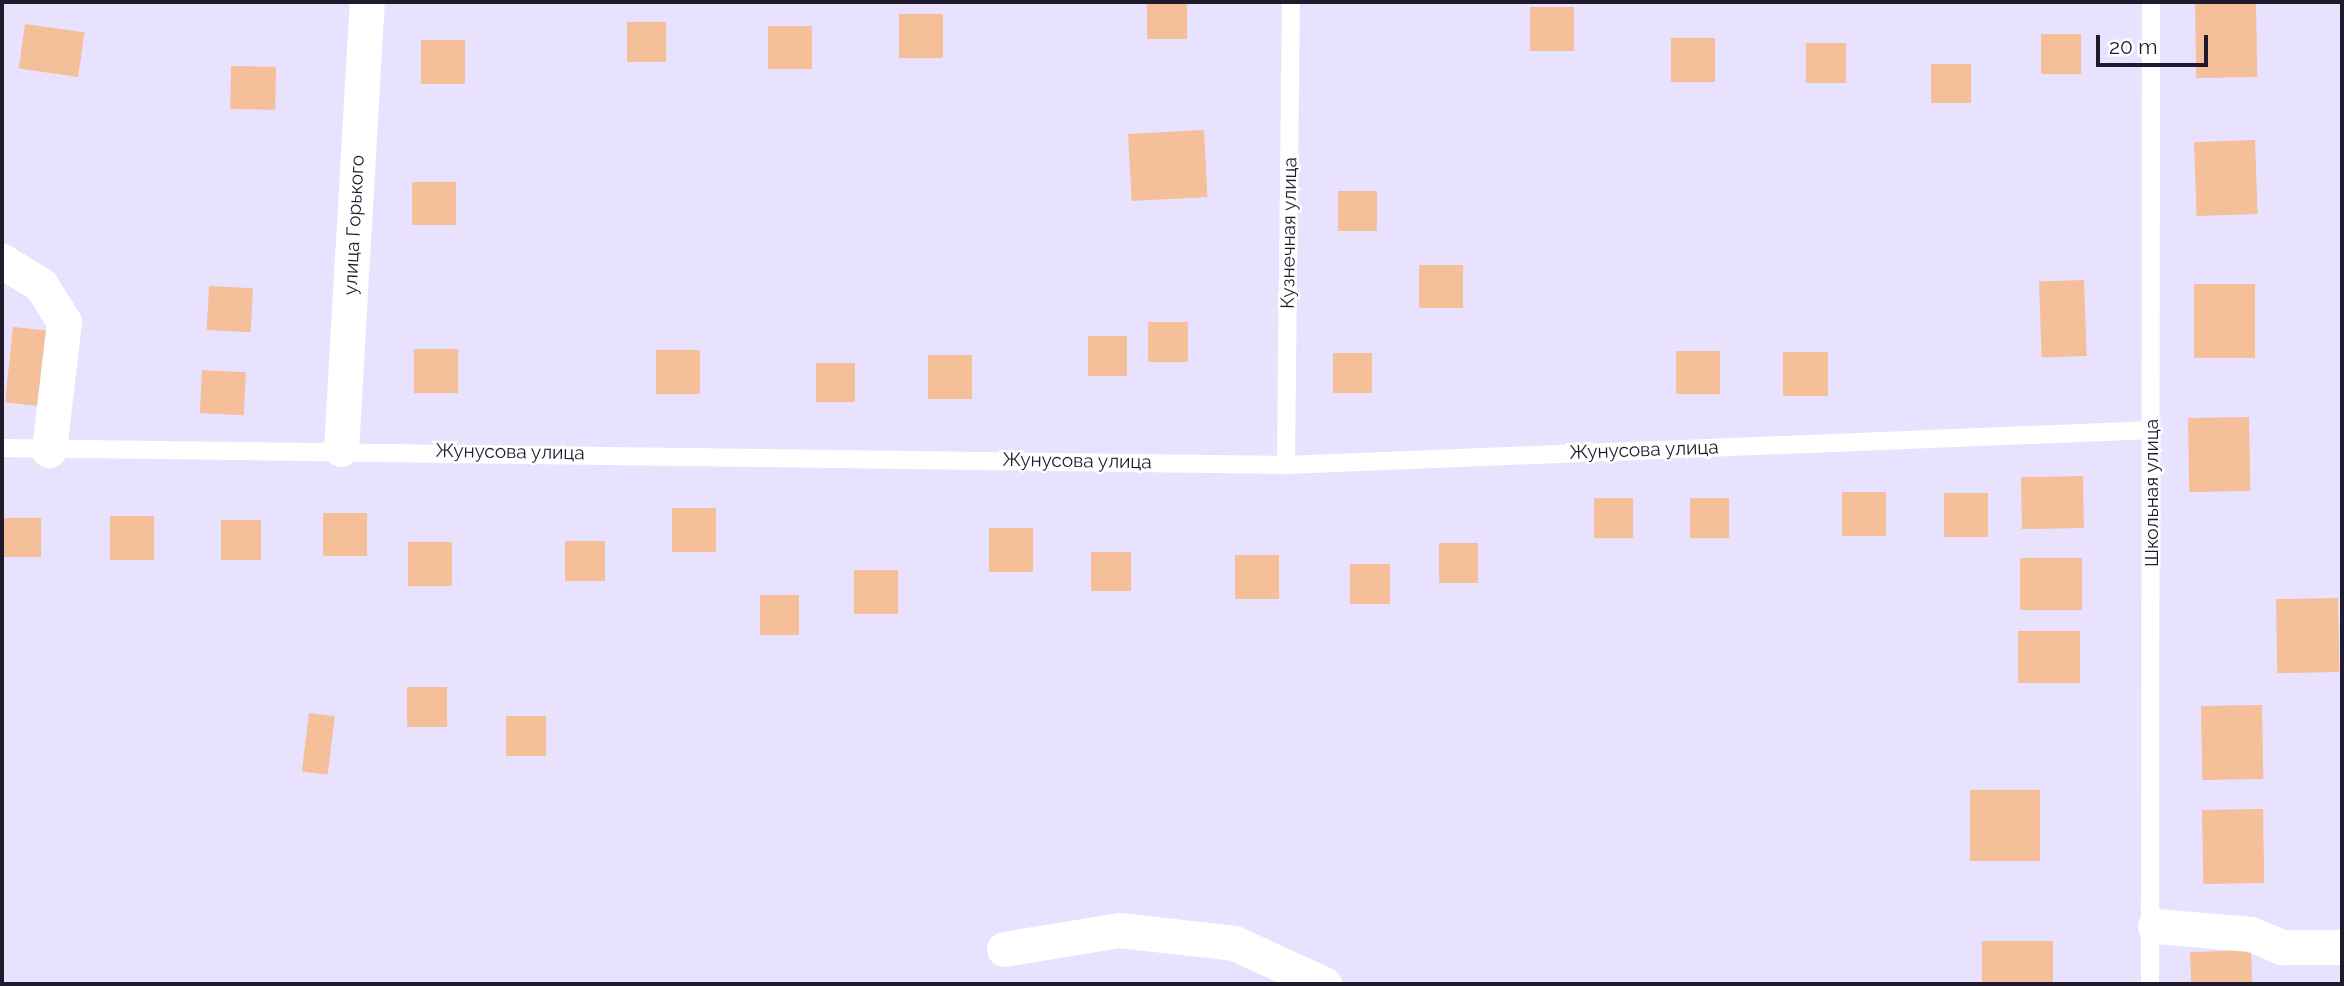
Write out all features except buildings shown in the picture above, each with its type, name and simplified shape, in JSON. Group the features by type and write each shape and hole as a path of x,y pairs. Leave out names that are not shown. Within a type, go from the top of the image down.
{"street":[{"name":"улица Горького","path":"341,449 368,2"},
{"path":"2,261 41,285 64,322 49,450"},
{"path":"2155,926 2251,934 2282,947 2342,947"},
{"path":"1004,949 1132,931 1234,943 1324,984"}],"lane":[{"name":"Кузнечная улица","path":"1286,464 1291,2"},
{"name":"Школьная улица","path":"2150,984 2155,926 2151,2"},
{"name":"Жунусова улица","path":"2,448 341,449 1286,464 2152,430"}]}
